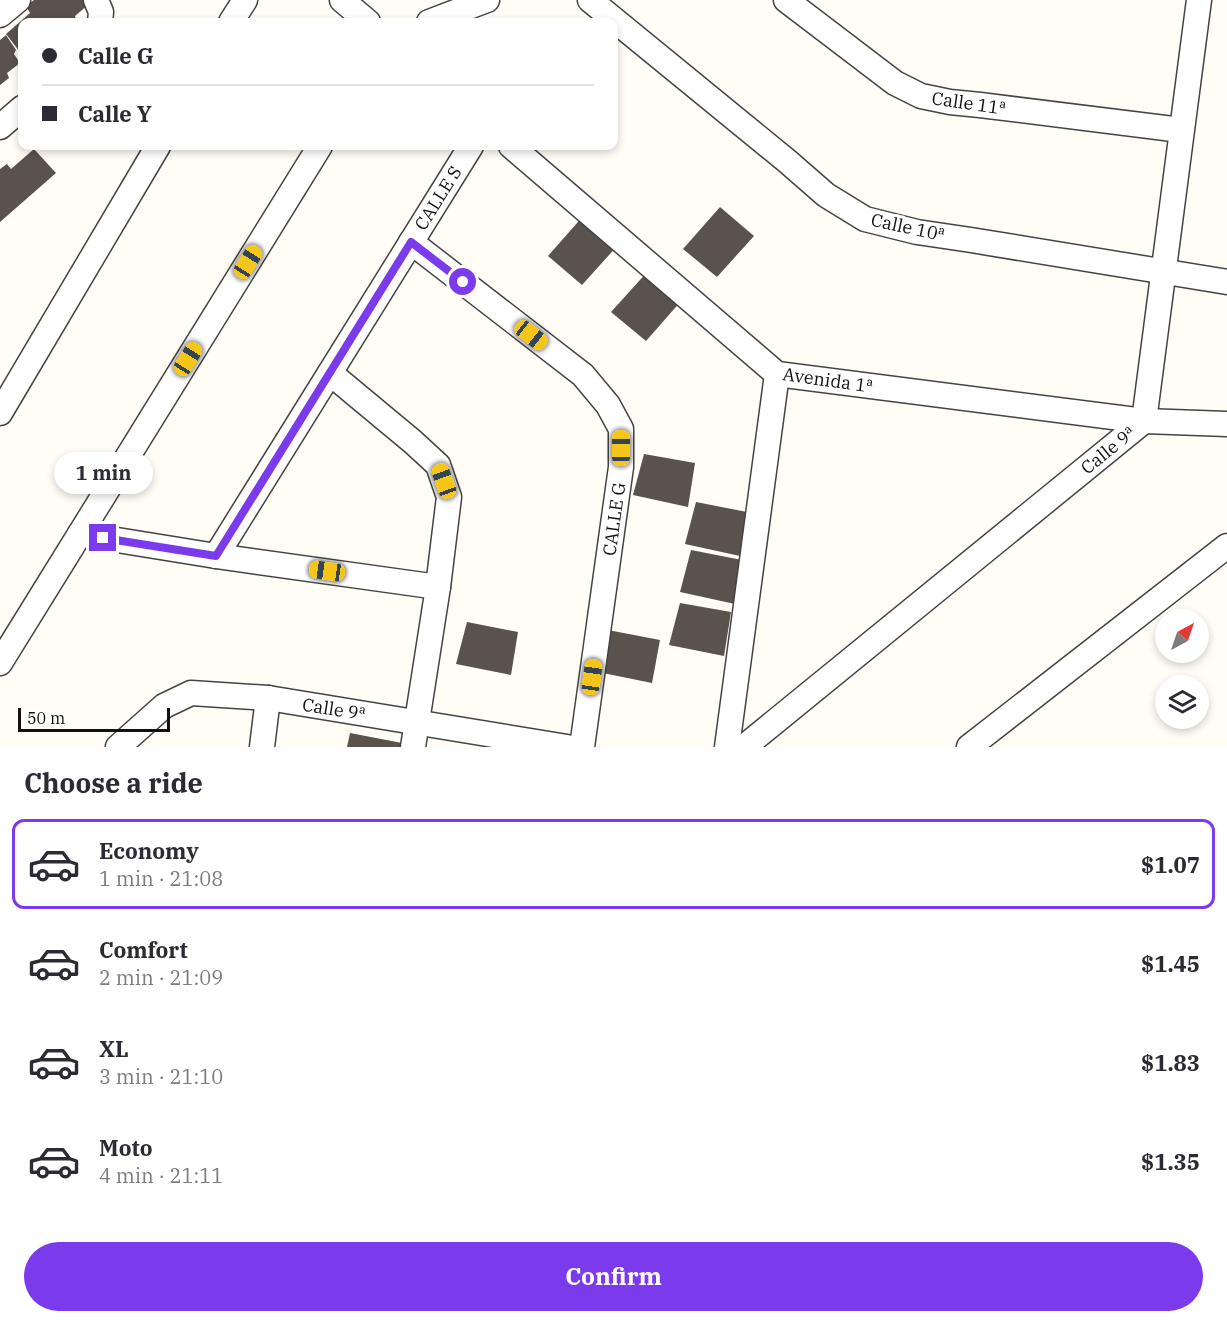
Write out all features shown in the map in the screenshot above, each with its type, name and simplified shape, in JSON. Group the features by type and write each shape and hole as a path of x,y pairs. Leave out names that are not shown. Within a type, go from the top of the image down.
{"street":[{"path":"0,15 18,0"},
{"path":"96,0 101,12 100,18"},
{"path":"234,18 245,0"},
{"path":"342,0 363,18"},
{"path":"440,18 487,0"},
{"name":"Calle 10ª","path":"590,0 612,18"},
{"name":"Calle 11ª","path":"786,0 895,83 921,96 950,102 1181,130"},
{"name":"Calle 9ª","path":"744,747 1144,421 1198,0"},
{"name":"Calle 10ª","path":"618,23 826,195 865,219 917,232 1227,282"},
{"path":"0,127 18,111"},
{"path":"0,413 156,150"},
{"path":"0,663 318,150"},
{"name":"CALLE S","path":"216,556 468,150"},
{"name":"Avenida 1ª","path":"516,150 777,374 1144,421 1227,424"},
{"name":"CALLE G","path":"411,242 583,375 608,405 621,429 621,467 582,747"},
{"path":"330,373 438,465 449,497 438,587 413,747"},
{"path":"727,747 777,374"},
{"path":"80,534 216,556 438,587"},
{"path":"969,747 1227,546"},
{"name":"Calle 9ª","path":"118,747 164,706 191,693 268,698 567,747"},
{"path":"262,747 268,698"}],"building":[{"path":"34,0 85,0 88,5 76,18 24,18 30,13 26,6"},
{"path":"18,24 18,49 6,34"},
{"path":"6,35 16,50 14,54 18,65 7,73 9,78 0,85 0,40"},
{"path":"35,150 56,173 0,222 0,169 7,164 11,169"},
{"path":"720,207 754,236 717,277 683,249"},
{"path":"585,214 619,244 582,285 548,256"},
{"path":"649,270 682,300 646,341 611,312"},
{"path":"644,454 695,463 688,507 633,495"},
{"path":"696,502 747,512 740,556 685,544"},
{"path":"691,550 742,560 735,604 680,592"},
{"path":"680,603 731,612 724,656 669,645"},
{"path":"467,622 518,632 511,675 456,664"},
{"path":"608,630 660,640 652,683 598,672"},
{"path":"350,733 402,743 401,747 347,747"}],"route":[{"path":"103,538 216,556 411,242 463,282"}]}
